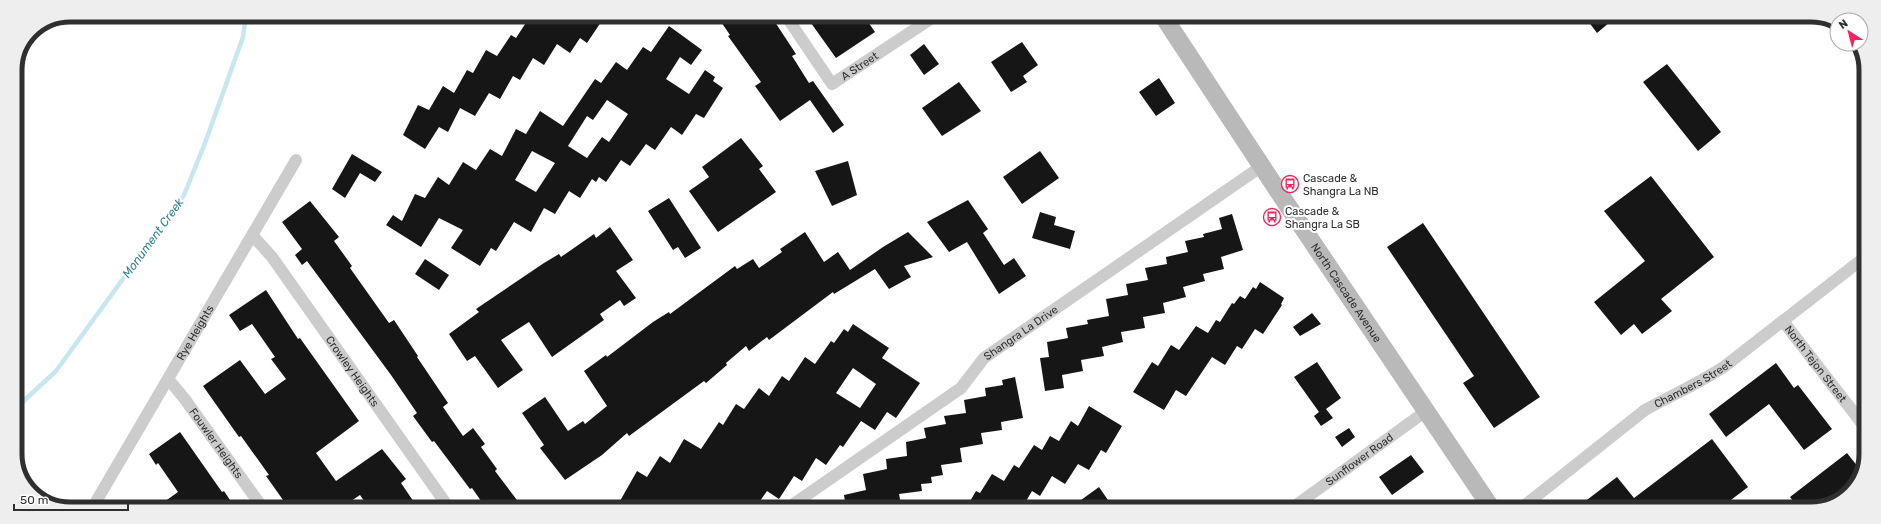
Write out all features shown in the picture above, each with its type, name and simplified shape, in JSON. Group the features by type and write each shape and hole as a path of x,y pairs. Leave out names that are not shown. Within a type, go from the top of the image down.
{"street":[{"name":"A Street","path":"790,22 832,84 926,22"},
{"name":"North Cascade Avenue","path":"1167,22 1487,502"},
{"name":"Rye Heights","path":"97,502 296,160"},
{"name":"Shangra La Drive","path":"797,502 961,388 984,358 1262,166"},
{"name":"Crowley Heights","path":"253,236 272,257 445,502"},
{"name":"Chambers Street","path":"1529,502 1645,410 1663,399 1708,377 1859,262"},
{"name":"North Tejon Street","path":"1783,321 1859,420"},
{"name":"Fouwler Heights","path":"169,380 184,398 258,502"},
{"name":"Sunflower Road","path":"1300,502 1426,411"}],"building":[{"path":"526,22 601,22 587,43 580,38 570,53 557,44 544,65 533,58 520,80 513,76 500,99 489,93 475,116 460,108 448,132 439,127 425,149 403,135 418,105 429,110 443,86 454,93 467,70 473,73 486,50 497,56 511,35 516,38"},
{"path":"721,22 775,22 796,54 792,56 809,83 813,81 844,125 833,133 810,100 780,121 755,86 761,82 728,36 730,35"},
{"path":"810,22 868,22 875,32 836,58"},
{"path":"1589,22 1610,22 1597,33"},
{"path":"669,26 702,50 691,65 680,57 666,79 689,94 705,70 715,77 713,81 723,88 704,118 696,114 682,135 671,127 655,150 646,144 630,166 621,160 606,182 599,177 596,182 592,179 580,198 569,191 555,214 544,208 531,232 514,222 496,251 491,248 480,266 451,248 463,230 439,218 421,247 386,225 393,215 402,221 415,194 425,198 438,177 449,185 463,162 476,170 490,149 502,156 516,129 526,134 540,111 563,126 595,79 601,83 616,62 627,70 643,47 651,52","holes":["607,100 628,114 609,142 602,137 587,158 568,146 587,116 593,120","532,151 555,163 536,192 515,180"]},
{"path":"1022,42 1038,65 1023,76 1027,82 1011,92 991,62"},
{"path":"924,44 939,64 924,75 910,55"},
{"path":"1667,64 1721,132 1698,151 1643,82"},
{"path":"1159,78 1175,103 1156,116 1139,92"},
{"path":"959,82 981,111 942,136 922,108"},
{"path":"741,138 763,166 759,169 776,192 718,232 689,191 709,177 702,167"},
{"path":"1040,151 1059,178 1022,204 1003,177"},
{"path":"352,154 382,172 375,182 360,173 345,198 332,189"},
{"path":"848,161 857,195 832,206 815,171"},
{"path":"1651,176 1714,257 1661,299 1672,311 1642,334 1634,324 1621,335 1594,302 1645,261 1604,211"},
{"path":"669,198 701,248 685,258 678,247 673,250 648,211"},
{"path":"968,200 988,229 983,233 1004,265 1014,258 1026,276 999,294 967,242 949,252 927,222"},
{"path":"310,201 339,237 334,241 352,266 350,268 389,323 394,320 418,356 417,357 448,403 443,407 463,436 473,428 485,444 481,447 497,469 495,471 518,502 482,502 472,488 470,489 413,416 417,413 391,375 307,261 302,265 295,255 302,249 282,222"},
{"path":"1040,212 1056,217 1054,225 1075,231 1070,249 1032,238"},
{"path":"1232,214 1243,250 1221,257 1224,269 1203,274 1205,281 1183,287 1186,297 1163,303 1165,313 1143,317 1145,328 1121,332 1123,342 1102,347 1104,356 1081,360 1083,371 1062,375 1064,388 1045,391 1040,358 1049,357 1047,342 1068,338 1066,328 1088,324 1087,320 1109,316 1106,299 1128,295 1126,284 1148,280 1145,268 1167,264 1166,257 1188,252 1185,241 1204,237 1203,234 1222,229 1219,218"},
{"path":"1423,223 1540,397 1494,428 1463,383 1474,376 1387,247"},
{"path":"610,227 633,260 616,271 636,298 624,306 620,300 600,314 604,320 552,357 529,322 501,340 523,370 498,388 475,356 467,361 449,334 479,312 476,309 544,263 559,254 561,257 594,234 596,238"},
{"path":"805,232 824,262 838,252 850,270 908,232 933,257 904,266 911,277 889,289 875,269 834,294 833,292 769,340 767,337 749,351 746,346 706,383 704,381 629,436 627,433 602,455 565,480 540,448 544,445 522,413 545,397 568,431 583,421 585,424 607,406 584,371 606,355 607,357 653,322 669,312 670,314 735,266 737,269 753,259 759,268 782,252 780,249"},
{"path":"425,259 449,275 439,290 415,274"},
{"path":"1260,282 1284,298 1281,304 1282,305 1263,334 1255,329 1242,349 1237,346 1225,365 1212,357 1186,396 1176,390 1164,410 1133,392 1152,362 1158,366 1171,345 1179,350 1196,326 1208,333 1216,320 1220,322 1232,303 1234,304 1240,296 1245,299 1253,287 1256,289"},
{"path":"266,290 298,339 300,338 359,421 316,453 336,481 382,449 406,479 401,483 414,502 365,502 360,495 350,502 284,502 266,476 269,475 241,436 239,437 203,386 240,360 265,394 286,379 271,359 275,357 252,324 240,331 229,315"},
{"path":"1312,313 1321,324 1300,336 1293,327"},
{"path":"853,324 889,348 882,358 920,383 896,418 887,412 875,430 861,421 843,447 840,445 826,465 816,458 802,481 794,476 779,499 767,491 759,502 619,502 637,471 647,477 660,456 670,463 684,439 701,449 719,422 723,425 736,404 744,409 759,388 769,396 782,376 789,381 805,357 815,364 831,341 834,343 844,329 848,332","holes":["853,368 876,384 860,408 836,393"]},
{"path":"1317,362 1341,398 1326,409 1333,418 1321,426 1314,416 1319,412 1294,377"},
{"path":"1776,363 1794,388 1798,385 1832,429 1804,450 1769,404 1726,437 1709,414"},
{"path":"1015,377 1023,418 1001,422 1002,430 981,433 983,444 960,448 962,462 941,465 943,475 931,477 932,483 921,484 922,491 899,494 901,502 845,502 844,495 866,490 863,474 887,469 886,459 907,456 906,442 926,438 924,428 946,424 944,416 966,413 964,400 986,396 985,388 1003,385 1002,380"},
{"path":"1089,406 1122,426 1106,453 1101,450 1089,470 1078,464 1065,484 1052,476 1040,496 1032,491 1026,502 970,502 976,491 980,493 992,474 1004,481 1014,465 1019,468 1034,445 1042,450 1050,436 1059,441 1071,421 1078,426"},
{"path":"1349,428 1355,437 1342,447 1335,437"},
{"path":"180,432 222,492 224,491 230,500 227,502 164,502 178,492 158,463 156,465 149,454"},
{"path":"1712,439 1748,487 1728,502 1584,502 1617,477 1634,498"},
{"path":"1847,453 1857,466 1851,481 1835,496 1820,501 1811,502 1794,502 1790,497"},
{"path":"1411,455 1424,472 1392,495 1379,477"},
{"path":"1099,487 1109,502 1078,502"}],"waterway":[{"name":"Monument Creek","path":"22,403 56,371 184,195 205,143 243,37 245,22"}],"place":[{"name":"Cascade & Shangra La NB","path":"1290,184"},
{"name":"Cascade & Shangra La SB","path":"1272,217"}]}
